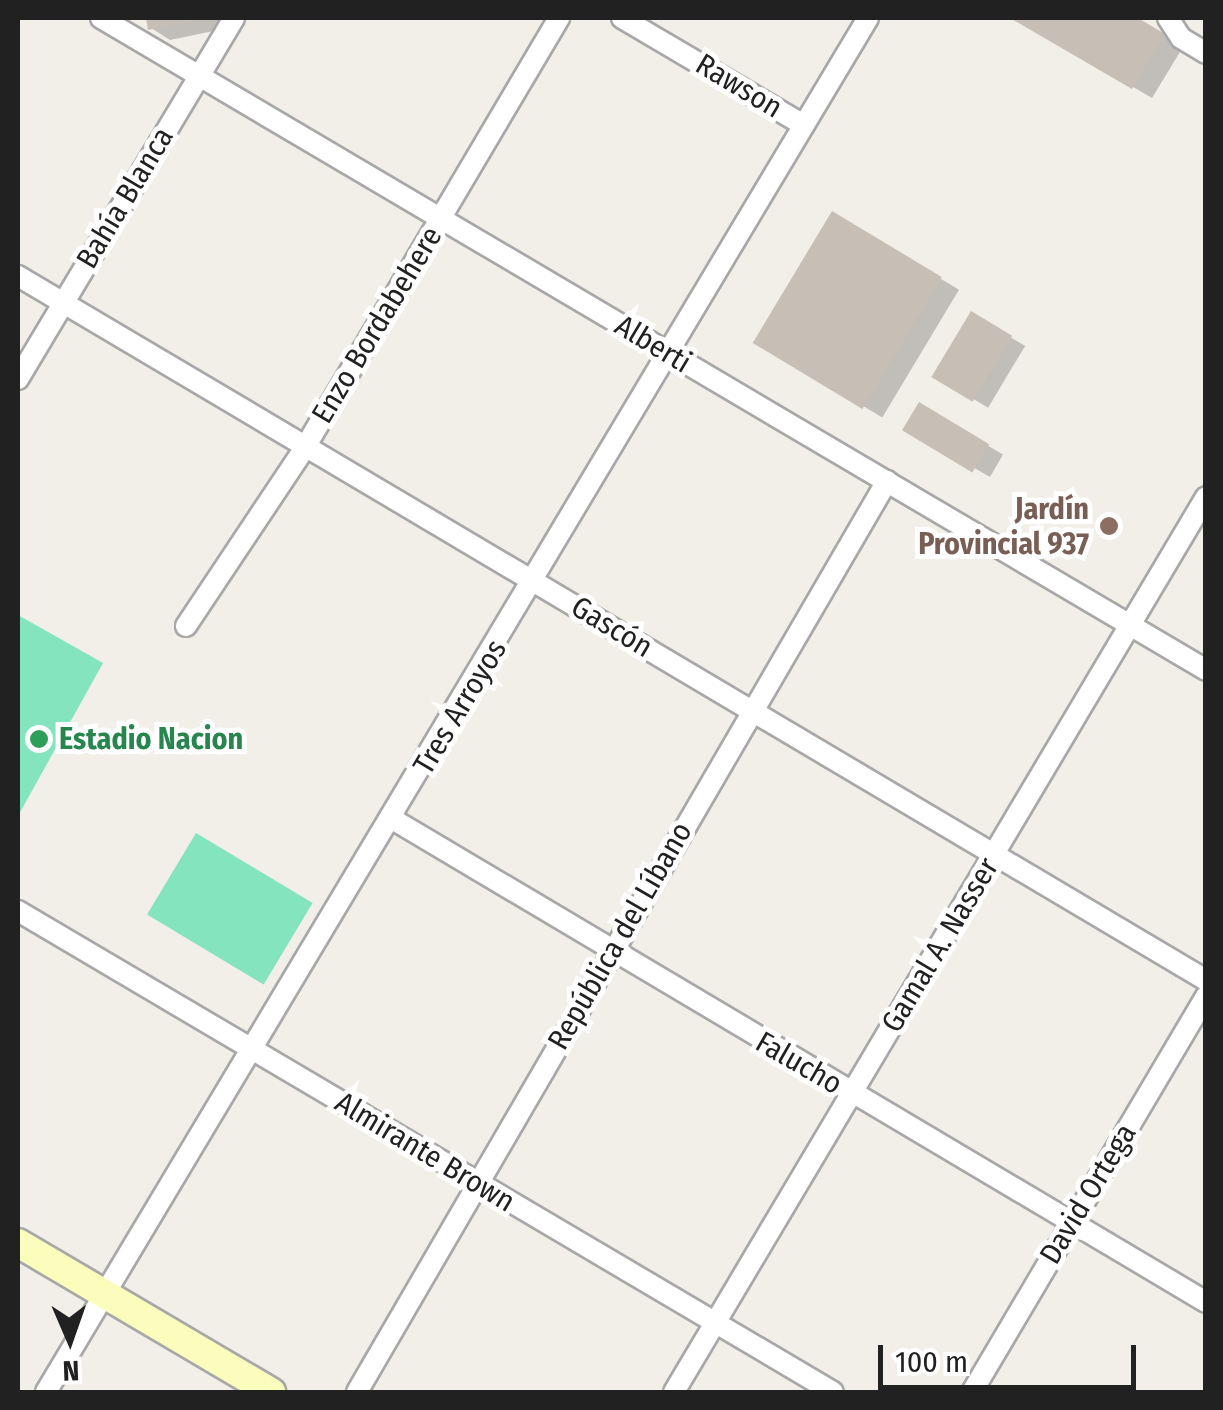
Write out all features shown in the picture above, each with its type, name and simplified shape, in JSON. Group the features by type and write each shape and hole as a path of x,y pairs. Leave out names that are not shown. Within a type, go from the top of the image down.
{"main road":[{"path":"18,1243 270,1392"}],"street":[{"name":"Alberti","path":"101,18 1206,670"},
{"name":"Bahía Blanca","path":"18,379 234,18"},
{"name":"Enzo Bordabehere","path":"186,626 304,449 559,18"},
{"name":"Rawson","path":"622,18 804,125"},
{"name":"Tres Arroyos","path":"46,1392 248,1048 394,820 868,18"},
{"path":"1169,18 1182,38 1206,53"},
{"name":"Gascón","path":"18,276 304,449 535,581 1206,980"},
{"name":"República del Líbano","path":"357,1392 475,1182 886,481"},
{"name":"Gamal A. Nasser","path":"674,1392 1206,497"},
{"name":"Falucho","path":"394,820 610,952 1206,1302"},
{"name":"Almirante Brown","path":"19,915 833,1392"},
{"name":"David Ortega","path":"972,1392 1206,996"}],"green space":[{"name":"Estadio Nacion","path":"18,615 103,663 18,816"},
{"path":"196,833 313,903 264,984 147,914"}],"building":[{"path":"146,18 200,18 200,19 148,30"},
{"path":"1010,18 1138,18 1165,34 1132,89"},
{"path":"832,211 942,277 862,409 753,343"},
{"path":"971,311 1012,336 972,402 931,377"},
{"path":"919,402 989,444 972,473 902,430"}],"place":[{"name":"Jardín Provincial 937","path":"1109,526"},
{"name":"Estadio Nacion","path":"39,739"}]}
